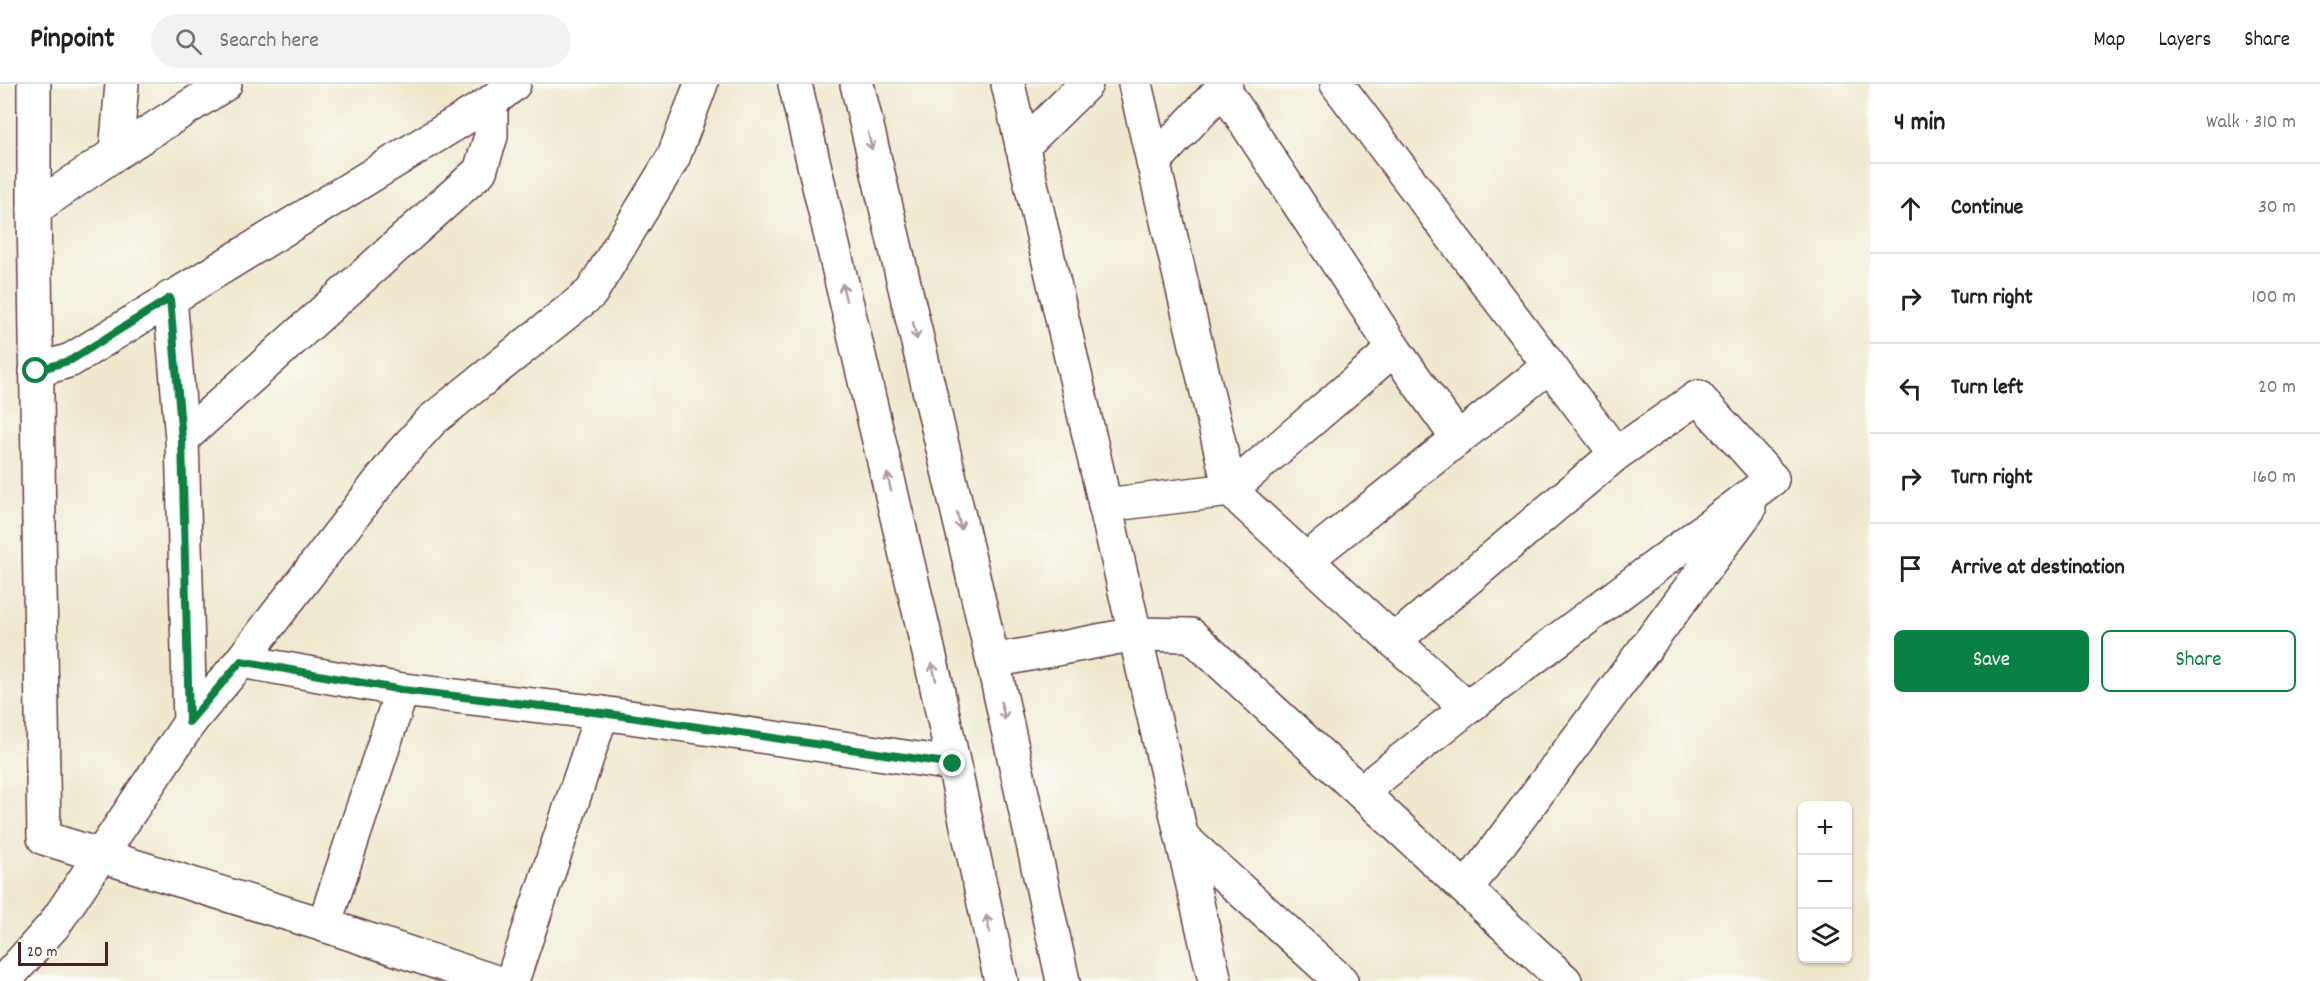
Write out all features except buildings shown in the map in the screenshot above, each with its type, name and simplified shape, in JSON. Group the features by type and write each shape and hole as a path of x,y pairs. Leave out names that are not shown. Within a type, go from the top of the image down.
{"street":[{"path":"34,84 36,371 44,838 324,925 493,981"},
{"path":"116,153 122,84"},
{"path":"34,208 225,84"},
{"path":"15,978 54,925 189,722 241,661 399,455 432,420 591,294 674,158 701,84"},
{"path":"795,84 934,674 1001,981"},
{"path":"1008,84 1215,981"},
{"path":"1022,147 1086,84"},
{"path":"1135,84 1230,490 1467,708"},
{"path":"1337,84 1616,454"},
{"path":"1153,163 1224,86 1394,349 1458,439"},
{"path":"866,90 1063,981"},
{"path":"36,371 71,360 502,93"},
{"path":"182,439 480,171 502,93"},
{"path":"170,298 182,439 189,722"},
{"path":"1105,505 1230,490 1394,349"},
{"path":"1306,560 1549,366"},
{"path":"1394,641 1616,454 1698,397 1772,479"},
{"path":"1361,792 1467,708 1772,479"},
{"path":"1466,890 1772,479"},
{"path":"993,661 1135,634 1191,635 1565,981"},
{"path":"241,661 402,690 602,713 953,764"},
{"path":"324,925 402,690"},
{"path":"512,981 602,713"},
{"path":"1182,837 1341,981"}],"route":[{"path":"36,371 71,360 170,298 182,439 189,722 241,661 402,690 602,713 953,764"}]}
